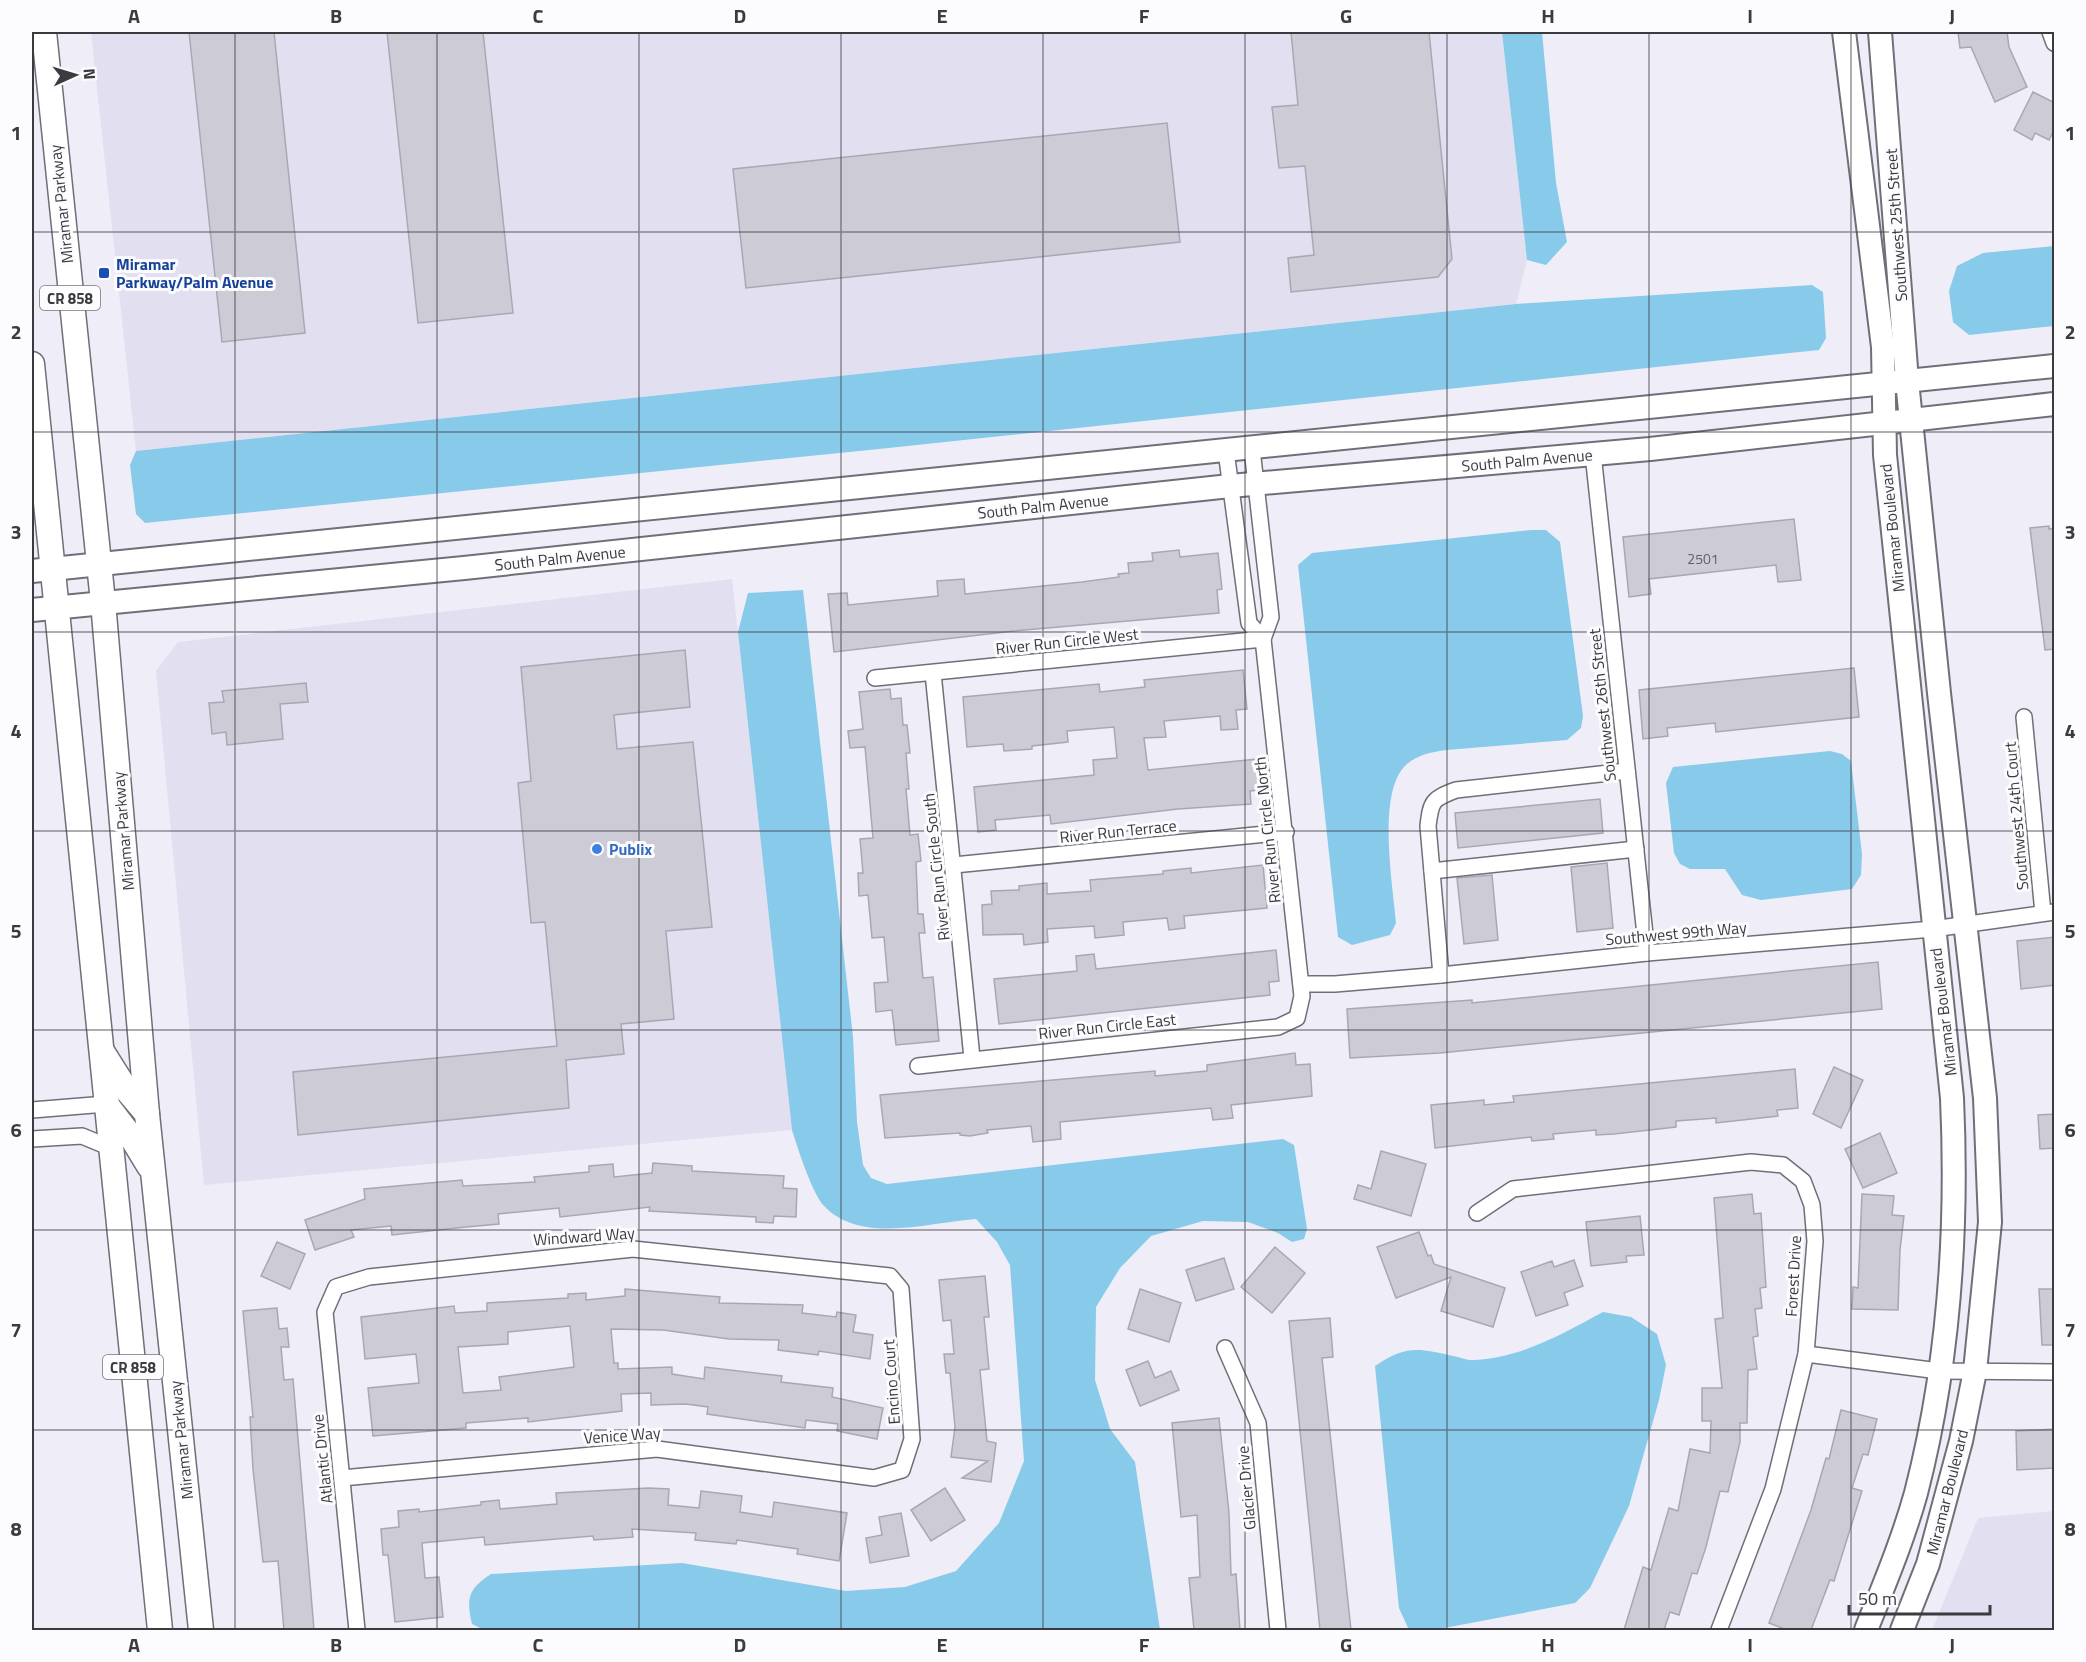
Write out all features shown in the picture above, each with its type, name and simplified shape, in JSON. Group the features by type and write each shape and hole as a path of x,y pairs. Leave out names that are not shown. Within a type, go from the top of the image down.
{"main road":[{"name":"Miramar Parkway","path":"44,32 104,602 147,1114 201,1630"},
{"name":"Southwest 25th Street","path":"1844,32 1883,347 1884,384"},
{"name":"Southwest 25th Street","path":"1880,32 1907,381 1912,419"},
{"name":"CR 858","path":"32,364 43,609 102,1051 160,1630"},
{"path":"41,570 2055,366"},
{"name":"Miramar Boulevard","path":"1866,1630 1898,1552 1916,1492 1940,1371 1952,1266 1954,1140 1952,1098 1888,491 1884,384"},
{"name":"South Palm Avenue","path":"43,609 464,568 1230,486 1593,454 2055,404"},
{"name":"Miramar Boulevard","path":"1902,1630 1928,1564 1942,1517 1975,1371 1990,1222 1985,1098 1948,782 1912,419"},
{"path":"102,1051 125,1088 147,1114"},
{"path":"106,1104 132,1137 153,1173"}],"street":[{"path":"2050,32 2055,43"},
{"name":"River Run Circle North","path":"1252,448 1271,617 1263,639 1286,832 1302,996 1297,1017"},
{"name":"River Run Circle North","path":"1226,451 1249,623 1263,639"},
{"name":"Southwest 26th Street","path":"1593,454 1647,953"},
{"name":"River Run Circle West","path":"875,678 1263,639"},
{"name":"River Run Circle South","path":"933,673 972,1058"},
{"name":"Southwest 24th Court","path":"2024,717 2049,912"},
{"path":"1441,975 1428,826 1431,805 1439,796 1456,790 1627,771"},
{"name":"River Run Terrace","path":"954,865 1286,832"},
{"path":"1432,871 1636,849"},
{"name":"Southwest 99th Way","path":"1301,984 1441,975 1647,953 1933,929 2049,912"},
{"name":"River Run Circle East","path":"918,1066 972,1058 1278,1027 1297,1017"},
{"path":"32,1110 106,1104"},
{"path":"32,1139 82,1136 111,1148"},
{"name":"Forest Drive","path":"1477,1213 1513,1189 1750,1162 1783,1166 1803,1181 1812,1205 1815,1241 1806,1354 1773,1489 1719,1630"},
{"name":"Windward Way","path":"336,1287 369,1277 633,1249 890,1276 901,1289"},
{"name":"Atlantic Drive","path":"336,1287 325,1312 357,1630"},
{"name":"Encino Court","path":"901,1289 912,1439 902,1470"},
{"name":"Glacier Drive","path":"1225,1348 1258,1423 1278,1630"},
{"path":"1806,1354 1940,1371 2055,1372"},
{"name":"Venice Way","path":"342,1478 657,1449 874,1478 902,1470"}],"shaded area":[{"path":"91,32 1502,32 1527,260 1516,304 136,451"},
{"path":"732,579 792,1130 204,1185 156,671 178,642"},
{"path":"2054,1511 2054,1630 1932,1630 1978,1518"}],"water":[{"path":"1502,32 1542,32 1556,183 1567,242 1546,265 1527,260"},
{"path":"2054,246 2054,326 1969,335 1953,322 1949,291 1957,266 1983,253"},
{"path":"1812,285 1823,292 1826,338 1819,350 879,449 145,523 136,514 130,465 136,451 1516,304"},
{"path":"1546,530 1560,542 1583,716 1581,728 1567,740 1441,751 1421,756 1407,764 1398,777 1389,816 1390,863 1396,923 1390,935 1352,945 1338,937 1298,565 1312,553"},
{"path":"803,590 853,1037 857,1122 863,1165 871,1178 887,1184 1283,1139 1294,1145 1307,1229 1304,1239 1292,1242 1278,1233 1248,1222 1203,1221 1151,1236 1120,1268 1096,1307 1095,1380 1110,1429 1135,1462 1160,1630 484,1630 472,1624 469,1607 471,1595 477,1584 491,1574 682,1563 846,1591 905,1587 956,1571 999,1523 1024,1461 1010,1265 997,1242 976,1219 897,1228 876,1228 857,1225 839,1218 819,1200 792,1130 738,632 748,593"},
{"path":"1830,751 1842,754 1851,761 1862,854 1861,875 1852,889 1761,900 1742,895 1725,869 1690,869 1680,864 1674,853 1666,783 1673,767"},
{"path":"1603,1312 1631,1317 1657,1334 1666,1365 1659,1400 1629,1506 1590,1588 1575,1603 1434,1630 1409,1630 1399,1608 1375,1366 1395,1354 1412,1350 1430,1351 1472,1360 1509,1355 1542,1343"}],"building":[{"path":"189,32 274,32 305,333 222,342"},
{"path":"387,32 483,32 513,313 418,323"},
{"path":"1291,32 1429,32 1452,259 1438,277 1291,292 1288,258 1314,255 1305,166 1279,168 1272,107 1298,105"},
{"path":"1958,32 2007,32 2009,47 2027,87 1995,102 1971,47 1960,48"},
{"path":"2033,92 2055,103 2055,128 2049,140 2035,133 2032,140 2014,130"},
{"path":"1167,123 1180,242 746,288 733,169"},
{"path":"1794,519 1801,580 1778,582 1776,565 1649,579 1651,594 1629,597 1623,537"},
{"path":"2049,526 2049,529 2055,528 2055,649 2045,650 2030,528"},
{"path":"1179,550 1180,557 1218,553 1222,589 1217,590 1219,613 1014,631 834,652 828,594 847,593 848,605 938,596 937,581 964,579 965,594 1082,582 1119,577 1118,574 1129,573 1128,563 1153,561 1152,553"},
{"path":"685,650 690,707 614,715 617,749 693,742 712,927 666,931 674,1019 621,1024 624,1054 566,1060 569,1108 298,1135 293,1072 557,1046 545,922 531,923 518,783 531,781 521,667"},
{"path":"1854,668 1859,717 1716,732 1715,723 1667,728 1668,736 1643,739 1639,690"},
{"path":"1243,670 1247,709 1236,710 1238,729 1221,730 1220,716 1164,721 1166,737 1144,738 1148,770 1257,759 1259,790 1250,791 1251,804 1178,809 1051,824 1050,815 995,820 996,830 978,832 974,787 1094,775 1093,760 1117,758 1114,727 1067,731 1068,742 1032,746 1032,749 1004,751 1003,744 967,747 963,697 1099,684 1100,692 1145,687 1144,680"},
{"path":"306,683 308,702 280,704 283,739 227,745 226,732 212,734 209,703 224,702 222,691"},
{"path":"890,689 891,699 901,698 903,725 907,725 910,753 906,753 909,789 906,789 910,835 918,834 921,861 916,862 918,914 923,914 925,933 919,933 923,978 933,977 939,1041 896,1045 892,1010 876,1012 874,983 888,982 884,937 872,938 868,895 859,896 858,873 863,873 860,839 873,838 865,747 850,748 848,731 863,729 859,692"},
{"path":"1600,799 1603,833 1458,848 1455,813"},
{"path":"1607,863 1613,928 1577,932 1571,867"},
{"path":"1263,865 1267,908 1184,916 1185,928 1169,930 1167,918 1123,922 1124,935 1095,938 1094,926 1047,929 1048,942 1024,945 1023,934 983,935 982,905 992,904 991,891 1019,890 1019,886 1047,883 1047,894 1091,891 1090,880 1163,874 1163,871 1191,868 1191,873"},
{"path":"1492,875 1498,940 1464,944 1457,878"},
{"path":"2055,937 2055,985 2021,989 2017,941"},
{"path":"1276,950 1279,981 1269,982 1270,995 999,1024 994,979 1077,971 1076,956 1094,954 1096,969"},
{"path":"1878,962 1882,1009 1440,1053 1350,1058 1347,1009 1472,1000 1472,1003"},
{"path":"1295,1053 1296,1065 1310,1064 1312,1096 1231,1105 1233,1118 1213,1120 1211,1108 1060,1122 1061,1139 1033,1142 1031,1126 987,1130 988,1133 970,1136 960,1135 960,1133 885,1138 880,1095 1155,1071 1155,1076 1207,1071 1207,1065"},
{"path":"1834,1067 1863,1080 1841,1128 1813,1114"},
{"path":"1795,1069 1798,1108 1777,1110 1778,1116 1716,1123 1716,1118 1676,1121 1676,1127 1614,1134 1596,1135 1596,1130 1553,1134 1554,1139 1532,1141 1531,1137 1435,1148 1431,1105 1484,1100 1484,1105 1514,1102 1513,1096"},
{"path":"2055,1114 2055,1148 2040,1149 2038,1115"},
{"path":"1880,1133 1897,1173 1863,1188 1845,1149"},
{"path":"1381,1151 1426,1164 1411,1216 1354,1199 1358,1185 1371,1189"},
{"path":"653,1163 692,1166 692,1171 784,1176 783,1188 797,1189 796,1217 774,1216 773,1223 756,1222 756,1217 649,1211 650,1207 560,1217 559,1208 498,1214 499,1224 392,1235 391,1226 351,1230 354,1237 315,1250 305,1220 365,1199 364,1189 462,1180 463,1186 535,1182 534,1177 589,1172 589,1166 613,1164 614,1177 652,1173"},
{"path":"1752,1194 1754,1214 1761,1213 1766,1287 1760,1288 1762,1308 1755,1309 1758,1336 1753,1337 1757,1369 1748,1370 1747,1423 1740,1423 1740,1442 1728,1492 1720,1491 1706,1547 1697,1574 1692,1573 1679,1615 1670,1612 1664,1630 1624,1630 1643,1567 1651,1570 1669,1508 1678,1511 1690,1449 1710,1453 1711,1421 1702,1421 1702,1388 1722,1388 1715,1319 1723,1318 1714,1198"},
{"path":"1862,1194 1894,1196 1892,1215 1904,1216 1900,1250 1898,1310 1852,1309 1853,1287 1858,1288"},
{"path":"1640,1216 1644,1255 1626,1256 1627,1262 1591,1266 1586,1222"},
{"path":"1419,1232 1428,1256 1431,1255 1434,1264 1505,1288 1493,1327 1441,1311 1451,1277 1396,1298 1377,1247"},
{"path":"277,1242 305,1254 290,1289 261,1276"},
{"path":"1275,1247 1305,1273 1272,1313 1241,1287"},
{"path":"1224,1258 1234,1289 1196,1301 1186,1270"},
{"path":"1574,1260 1583,1286 1564,1293 1568,1305 1536,1316 1521,1272 1552,1261 1554,1267"},
{"path":"985,1276 989,1317 984,1317 989,1369 980,1370 987,1441 996,1443 991,1482 962,1478 988,1461 951,1457 955,1427 950,1373 946,1373 944,1354 954,1354 951,1320 943,1321 939,1280"},
{"path":"625,1289 720,1297 719,1303 803,1305 802,1313 836,1317 837,1312 856,1315 853,1332 873,1335 870,1359 819,1351 818,1355 778,1350 779,1340 729,1339 663,1330 611,1329 614,1363 618,1363 618,1369 672,1367 672,1374 704,1379 705,1367 782,1376 781,1382 833,1388 832,1397 883,1408 877,1439 837,1431 838,1424 806,1420 805,1428 707,1414 708,1407 686,1404 651,1405 651,1393 621,1394 622,1411 528,1422 528,1418 466,1423 466,1428 373,1436 368,1388 419,1383 416,1354 365,1359 361,1317 454,1306 455,1313 487,1311 487,1303 568,1298 568,1294 586,1293 586,1300 625,1296","holes":["570,1326 574,1367 499,1377 501,1390 463,1393 458,1347 508,1344 508,1332"]},
{"path":"1140,1289 1181,1303 1169,1342 1128,1329"},
{"path":"2039,1289 2055,1289 2055,1345 2042,1345"},
{"path":"277,1308 279,1329 287,1328 289,1347 281,1347 284,1380 293,1379 314,1630 284,1630 278,1561 263,1562 253,1469 250,1417 253,1417 243,1311"},
{"path":"1330,1318 1333,1357 1322,1358 1351,1630 1320,1630 1289,1321"},
{"path":"1148,1361 1155,1378 1171,1371 1179,1390 1140,1406 1126,1370"},
{"path":"1841,1410 1877,1419 1868,1455 1863,1454 1852,1488 1862,1491 1834,1581 1830,1580 1811,1630 1787,1630 1769,1623 1811,1510 1826,1458 1829,1459"},
{"path":"1219,1418 1229,1513 1231,1575 1236,1574 1240,1630 1194,1630 1189,1578 1200,1577 1197,1515 1181,1517 1172,1423"},
{"path":"2055,1429 2055,1468 2017,1470 2016,1431"},
{"path":"945,1488 965,1520 931,1541 911,1510"},
{"path":"669,1489 668,1505 699,1508 701,1491 742,1496 740,1512 772,1517 774,1502 847,1513 839,1561 797,1554 798,1549 737,1540 736,1544 695,1540 696,1533 632,1529 633,1537 594,1540 593,1536 485,1545 484,1537 422,1543 425,1578 439,1577 443,1617 395,1622 388,1555 383,1555 381,1529 399,1527 398,1511 419,1509 419,1512 481,1505 481,1502 499,1500 500,1509 557,1504 556,1493"},
{"path":"901,1513 909,1556 870,1563 866,1538 882,1535 879,1517"}],"place":[{"name":"Miramar Parkway/Palm Avenue","path":"104,273"},
{"name":"Publix","path":"597,849"}]}
